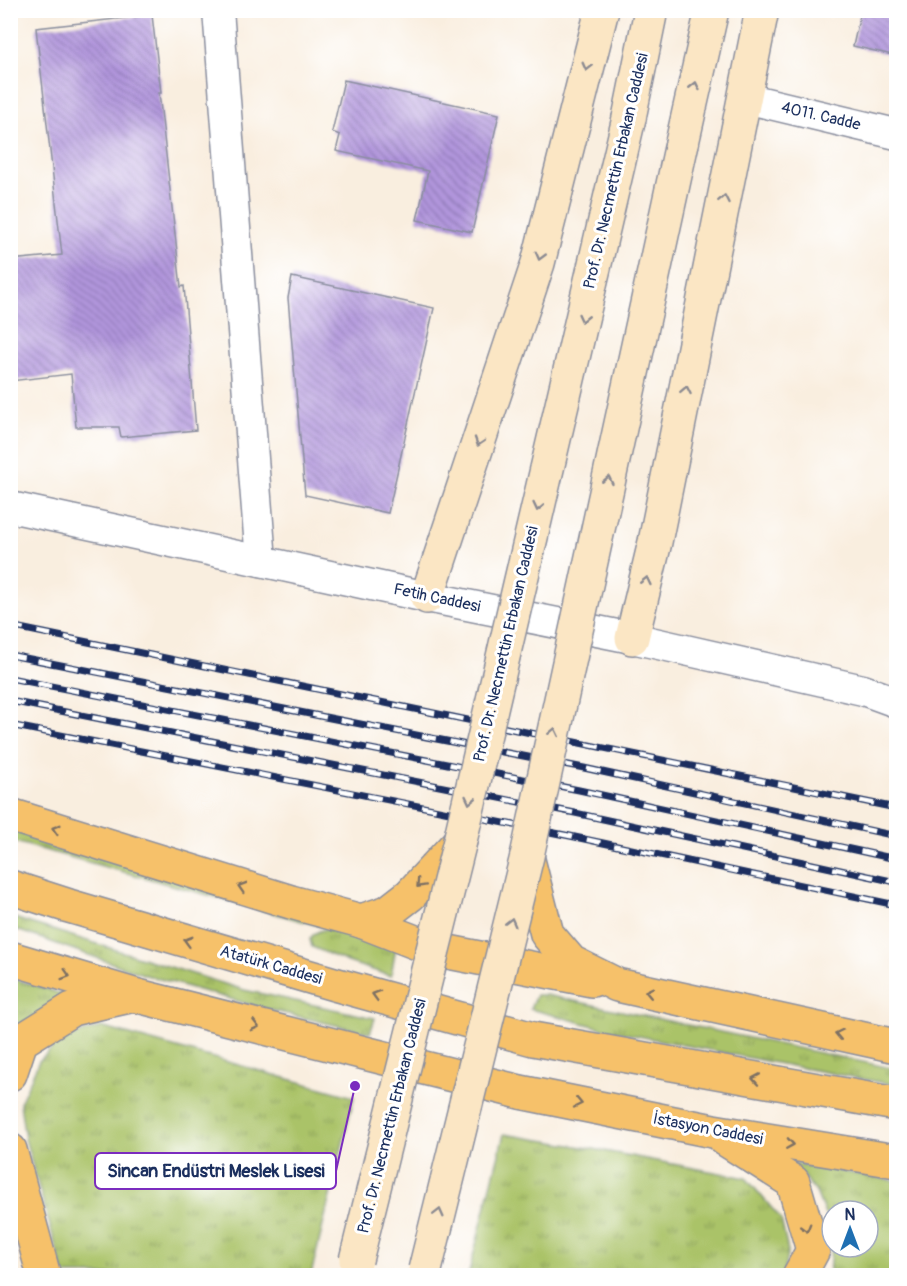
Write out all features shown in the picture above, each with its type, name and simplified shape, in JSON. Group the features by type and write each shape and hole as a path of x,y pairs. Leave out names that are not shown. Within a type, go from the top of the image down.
{"main road":[{"path":"427,597 538,263 602,10"},
{"name":"Prof. Dr. Necmettin Erbakan Caddesi","path":"354,1268 460,841 629,118 651,10"},
{"path":"424,1273 527,856 712,10"},
{"path":"632,638 655,542 762,10"},
{"path":"10,815 291,902 361,921 433,949 617,985 897,1046"},
{"path":"361,921 388,912 410,895 460,841"},
{"path":"527,856 547,934 571,962 617,985"},
{"name":"Atatürk Caddesi","path":"10,887 334,984 533,1039 897,1104"},
{"path":"10,958 134,995"},
{"path":"10,1074 21,1041 72,1009 134,995"},
{"name":"İstasyon Caddesi","path":"134,995 520,1092 713,1131 897,1161"},
{"path":"713,1131 793,1182 813,1250 799,1275"},
{"path":"10,1150 44,1275"}],"street":[{"path":"218,10 261,561"},
{"name":"4011. Cadde","path":"745,98 897,134"},
{"name":"Fetih Caddesi","path":"10,507 427,597 632,638 863,690 897,702"},
{"name":"Fetih Caddesi","path":"863,690 897,693"}],"green space":[{"path":"10,826 396,946 391,976 312,947 310,939 315,933 327,930 360,937 11,841"},
{"path":"11,917 244,990 375,1018 370,1033 266,1009 146,975 11,928"},
{"path":"11,979 18,980 77,999 11,1032"},
{"path":"536,995 546,995 896,1069 896,1085 613,1031 530,1009"},
{"path":"101,1027 354,1097 311,1275 64,1275 25,1139 20,1103 39,1061 62,1039"},
{"path":"504,1134 746,1178 781,1219 788,1251 783,1275 468,1276"},
{"path":"792,1163 896,1181 896,1275 829,1275 830,1259 880,1259 880,1199 820,1199 820,1202 816,1192"}],"building":[{"path":"861,10 897,10 897,56 853,46"},
{"path":"152,15 181,287 184,286 196,430 121,437 119,427 76,427 71,374 10,381 10,260 62,255 36,28"},
{"path":"344,80 499,114 472,232 417,220 428,171 336,151 340,135 332,132"},
{"path":"292,277 434,308 388,513 305,495 288,298"}],"railway":[{"path":"10,626 896,808"},
{"path":"10,655 584,768 896,836"},
{"path":"10,678 579,790 896,859"},
{"path":"10,701 575,813 896,882"},
{"path":"10,725 570,836 896,905"}],"place":[{"name":"Sincan Endüstri Meslek Lisesi","path":"355,1086"}]}
